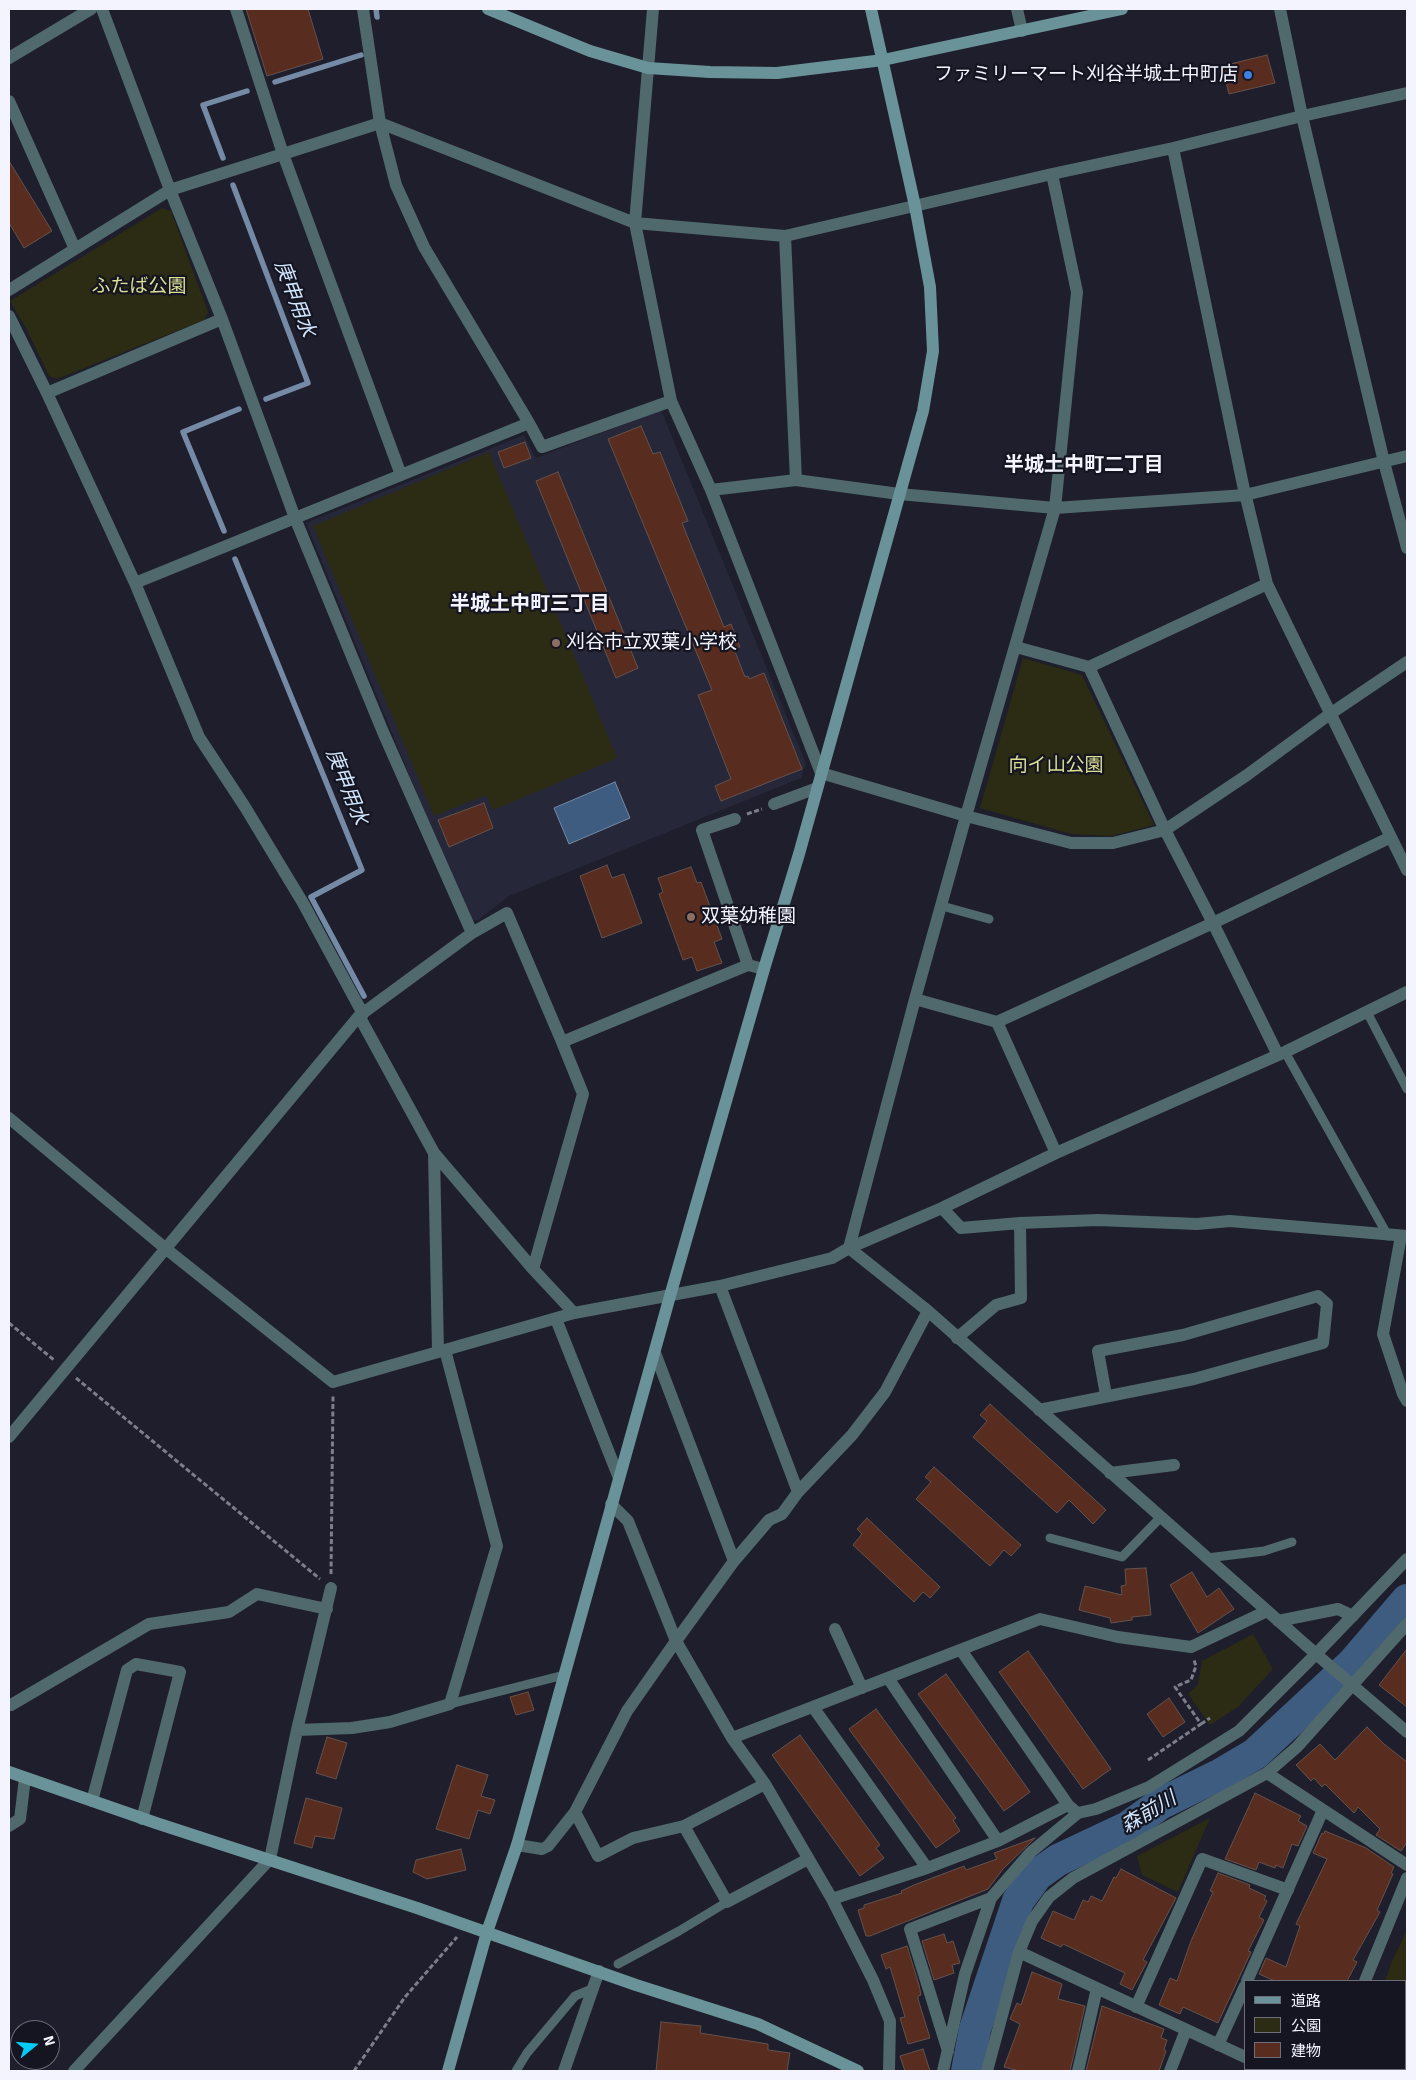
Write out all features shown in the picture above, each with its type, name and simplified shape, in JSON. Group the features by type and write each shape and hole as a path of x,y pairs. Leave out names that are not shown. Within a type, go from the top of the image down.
{"street":[{"path":"9,58 91,9"},
{"path":"102,9 170,190 222,319 295,518 383,732 472,933"},
{"path":"236,9 283,154 402,475"},
{"path":"363,9 380,123 396,185 424,247 542,447 671,400"},
{"path":"488,9 590,51 648,68 710,72 777,73 883,60 1122,9"},
{"path":"653,9 635,223 671,400 711,490 821,773"},
{"path":"448,2071 487,1932 517,1845 670,1296 799,854 923,411 933,351 930,287 915,206 871,9"},
{"path":"1017,9 1022,31"},
{"path":"1280,9 1302,116 1384,462 1407,548"},
{"path":"9,290 170,190 380,123 635,223 785,236 1173,148 1407,92"},
{"path":"9,101 74,249"},
{"path":"1173,148 1245,496 1267,584 1407,870"},
{"path":"849,1248 914,999 1054,508 1077,292 1052,174"},
{"path":"785,236 796,480"},
{"path":"9,316 47,393 135,584 199,737 245,807 303,903 434,1153 533,1269 574,1313"},
{"path":"47,393 222,319"},
{"path":"135,584 529,423"},
{"path":"711,490 796,480 899,494 1054,508 1245,496 1407,456"},
{"path":"1016,646 1089,667 1267,584"},
{"path":"821,773 966,816 1071,843 1113,843 1165,830 1247,775 1330,714 1407,662"},
{"path":"1089,667 1165,830 1282,1053"},
{"path":"774,804 817,788"},
{"path":"734,819 702,830 748,965"},
{"path":"914,999 997,1022 1213,923 1391,837"},
{"path":"9,1437 361,1015 472,933 507,913 583,1094 533,1269"},
{"path":"562,1042 748,965 764,969"},
{"path":"9,1118 165,1248 333,1382 574,1313 720,1286 832,1258 849,1248 942,1208 1056,1153 1282,1053 1407,992"},
{"path":"997,1022 1056,1153"},
{"path":"297,1730 352,1728 390,1722 450,1704 497,1546 441,1351 434,1153"},
{"path":"942,1208 961,1228 1020,1223 1098,1220 1196,1224 1230,1221 1399,1236 1383,1334 1407,1401"},
{"path":"957,1338 996,1305 1021,1298 1020,1223"},
{"path":"849,1248 928,1311 1278,1621 1407,1732"},
{"path":"720,1286 798,1492"},
{"path":"1039,1410 1194,1379 1323,1343 1327,1304 1318,1296 1183,1335 1098,1352 1106,1396"},
{"path":"517,1845 542,1849 548,1846 575,1812 627,1711 734,1561 769,1520 782,1514 798,1492 852,1435 885,1392 928,1311"},
{"path":"556,1319 619,1478"},
{"path":"655,1353 734,1561"},
{"path":"1110,1472 1174,1465"},
{"path":"612,1504 628,1521 676,1642 732,1738 765,1784 832,1898 873,1980 890,2021 889,2071"},
{"path":"943,2071 965,1974 991,1898 1031,1852 1078,1813 1096,1809 1150,1787 1239,1731 1407,1559"},
{"path":"74,2071 270,1859 297,1730 331,1588"},
{"path":"9,1707 150,1624 229,1612 258,1594 327,1609"},
{"path":"1278,1621 1338,1609 1353,1616"},
{"path":"732,1738 1040,1619 1118,1637 1191,1647 1267,1610"},
{"path":"988,2071 1019,1952 1032,1921 1049,1897 1073,1878 1267,1772 1297,1747 1407,1624"},
{"path":"835,1629 862,1688"},
{"path":"961,1650 1068,1805 1078,1813"},
{"path":"92,1801 126,1670 136,1664 180,1672 142,1819"},
{"path":"888,1678 998,1841"},
{"path":"813,1707 927,1868"},
{"path":"9,1772 142,1819 270,1859 467,1925 636,1985 758,2024 858,2071"},
{"path":"1267,1772 1407,1865"},
{"path":"9,1826 20,1819 26,1778"},
{"path":"575,1812 598,1856 633,1838 684,1826 765,1784"},
{"path":"832,1898 927,1868 998,1841 1068,1805"},
{"path":"1247,1980 1322,1810"},
{"path":"684,1826 727,1902 808,1859"},
{"path":"1136,2007 1202,1859 1288,1890"},
{"path":"1365,1980 1406,1885"},
{"path":"948,2051 910,1929 991,1898"},
{"path":"1019,1952 1244,2057"},
{"path":"564,2071 599,1971"},
{"path":"1078,2071 1097,1988"},
{"path":"1218,2045 1244,1988"},
{"path":"1170,2071 1186,2030"}],"lane":[{"path":"942,906 989,920"},
{"path":"1367,1012 1407,1089"},
{"path":"1282,1053 1399,1236"},
{"path":"1050,1538 1122,1557 1161,1517"},
{"path":"1208,1558 1264,1551 1292,1542"},
{"path":"450,1704 564,1675"},
{"path":"618,1964 727,1902"},
{"path":"516,2071 527,2053 575,1996 592,1989"}],"path":[{"path":"734,819 774,804"},
{"path":"9,1322 331,1588"},
{"path":"331,1588 333,1382"},
{"path":"1191,1647 1196,1666 1191,1680 1176,1687 1201,1724"},
{"path":"1148,1760 1210,1718"},
{"path":"354,2071 405,1997 467,1925"}],"shaded area":[{"name":"刈谷市立双葉小学校","path":"661,410 806,764 801,778 509,896 478,920 469,921 306,523 524,435 536,458"}],"green space":[{"name":"ふたば公園","path":"162,208 171,211 208,312 204,320 57,379 49,376 26,328 10,301"},
{"path":"489,452 617,758 493,810 486,795 434,816 313,526"},
{"name":"向イ山公園","path":"1023,658 1082,675 1154,825 1111,836 1071,834 980,808"},
{"path":"1253,1634 1273,1669 1238,1707 1210,1725 1188,1694 1198,1684 1202,1661"},
{"path":"1210,1818 1178,1892 1142,1875 1137,1856"},
{"path":"1406,1932 1407,2005 1406,1980 1385,1980"},
{"path":"1407,2020 1407,2071 1354,2071 1406,2070"}],"water":[{"path":"615,782 630,818 569,844 554,808"}],"building":[{"path":"246,9 308,9 323,59 267,76"},
{"path":"1267,55 1275,83 1229,94 1222,66"},
{"path":"9,161 52,231 24,248 9,223"},
{"path":"641,426 653,454 660,452 688,521 682,523 724,627 731,624 740,647 734,649 745,677 748,676 749,679 764,673 802,769 721,801 715,786 731,779 698,695 712,690 608,439"},
{"path":"525,442 531,458 504,468 498,452"},
{"path":"558,472 638,668 616,678 536,481"},
{"path":"484,803 493,828 449,847 438,820"},
{"path":"607,865 612,878 624,874 642,923 602,938 580,876"},
{"path":"691,867 697,883 701,882 722,939 714,942 722,963 697,971 692,957 683,960 659,894 663,892 658,878"},
{"path":"990,1404 1106,1510 1093,1524 1069,1500 1057,1513 973,1437 987,1421 980,1415"},
{"path":"934,1467 1021,1545 1011,1556 1004,1550 990,1566 916,1499 931,1482 925,1477"},
{"path":"867,1518 940,1587 930,1598 923,1592 914,1602 853,1545 862,1534 857,1529"},
{"path":"1146,1568 1151,1615 1132,1617 1132,1620 1111,1623 1110,1618 1079,1610 1085,1586 1122,1595 1121,1586 1126,1585 1125,1569"},
{"path":"1192,1572 1207,1597 1219,1588 1234,1609 1198,1633 1170,1585"},
{"path":"1407,1649 1407,1707 1379,1685"},
{"path":"1028,1651 1111,1769 1083,1789 999,1672"},
{"path":"946,1674 1030,1792 1004,1811 918,1694"},
{"path":"528,1692 534,1710 516,1715 510,1697"},
{"path":"1169,1698 1185,1722 1163,1737 1147,1714"},
{"path":"876,1709 956,1818 953,1820 960,1831 936,1848 849,1729"},
{"path":"1367,1727 1384,1744 1407,1762 1407,1842 1401,1851 1376,1835 1380,1829 1358,1807 1354,1813 1325,1784 1322,1787 1314,1778 1311,1781 1296,1765 1320,1744 1335,1760"},
{"path":"800,1735 880,1845 876,1848 884,1858 860,1876 772,1755"},
{"path":"327,1737 347,1743 336,1779 316,1773"},
{"path":"457,1765 488,1775 481,1796 495,1800 490,1814 478,1810 469,1839 436,1829"},
{"path":"1255,1793 1301,1816 1298,1821 1307,1826 1298,1846 1292,1844 1283,1868 1276,1865 1275,1868 1259,1862 1256,1870 1225,1859"},
{"path":"306,1798 342,1808 334,1839 315,1836 312,1848 294,1843"},
{"path":"1325,1831 1366,1848 1394,1867 1391,1873 1393,1874 1377,1910 1380,1912 1353,1960 1357,1962 1348,1980 1273,1980 1259,1974 1266,1958 1286,1967 1300,1926 1296,1924 1327,1859 1313,1853 1322,1833 1324,1834"},
{"path":"1035,1838 1003,1869 988,1889 866,1936 858,1910 864,1908 864,1905 902,1893 901,1891 914,1885 964,1866 966,1870 997,1859 994,1853"},
{"path":"461,1849 466,1870 427,1879 413,1872 416,1860"},
{"path":"1121,1869 1176,1898 1143,1960 1147,1962 1132,1990 1120,1984 1125,1973 1063,1944 1061,1947 1041,1938 1053,1911 1074,1920 1083,1900 1088,1902 1091,1896 1102,1901 1114,1877 1116,1878"},
{"path":"1218,1873 1250,1885 1249,1888 1266,1896 1264,1899 1267,1901 1259,1917 1264,1920 1248,1951 1251,1952 1218,2023 1183,2007 1180,2014 1159,2005 1170,1978 1177,1981 1191,1941 1213,1892 1210,1891"},
{"path":"944,1934 947,1943 953,1941 960,1963 952,1965 954,1973 934,1980 922,1941"},
{"path":"907,1946 919,1985 921,1995 918,1996 918,1999 930,2038 908,2044 900,2018 905,2017 890,1967 886,1969 881,1955"},
{"path":"1032,1972 1062,1984 1058,1999 1085,2006 1070,2071 1019,2071 1004,2067 1020,2024 1010,2019 1017,2003 1021,2005"},
{"path":"1102,2006 1164,2029 1161,2038 1167,2040 1164,2050 1166,2051 1159,2071 1086,2071"},
{"path":"661,2022 701,2026 700,2033 768,2044 768,2050 790,2053 787,2071 656,2071"},
{"path":"923,2049 930,2071 905,2071 900,2056"}],"waterway":[{"name":"庚申用水","path":"376,9 377,17"},
{"name":"庚申用水","path":"275,82 361,55"},
{"name":"庚申用水","path":"223,158 203,105 247,91"},
{"name":"庚申用水","path":"233,185 308,383 266,399"},
{"name":"庚申用水","path":"224,531 183,432 239,409"},
{"name":"庚申用水","path":"235,559 362,870 311,897 364,996"},
{"name":"森前川","path":"967,2071 975,2029 1018,1901 1037,1875 1058,1860 1128,1827 1160,1804 1221,1774 1255,1754 1353,1663 1407,1600"}],"place":[{"name":"ファミリーマート刈谷半城土中町店","path":"1248,75"},
{"name":"刈谷市立双葉小学校","path":"556,643"},
{"name":"双葉幼稚園","path":"691,917"}],"district":[{"name":"半城土中町二丁目","path":"1084,466"},
{"name":"半城土中町三丁目","path":"530,605"}]}
